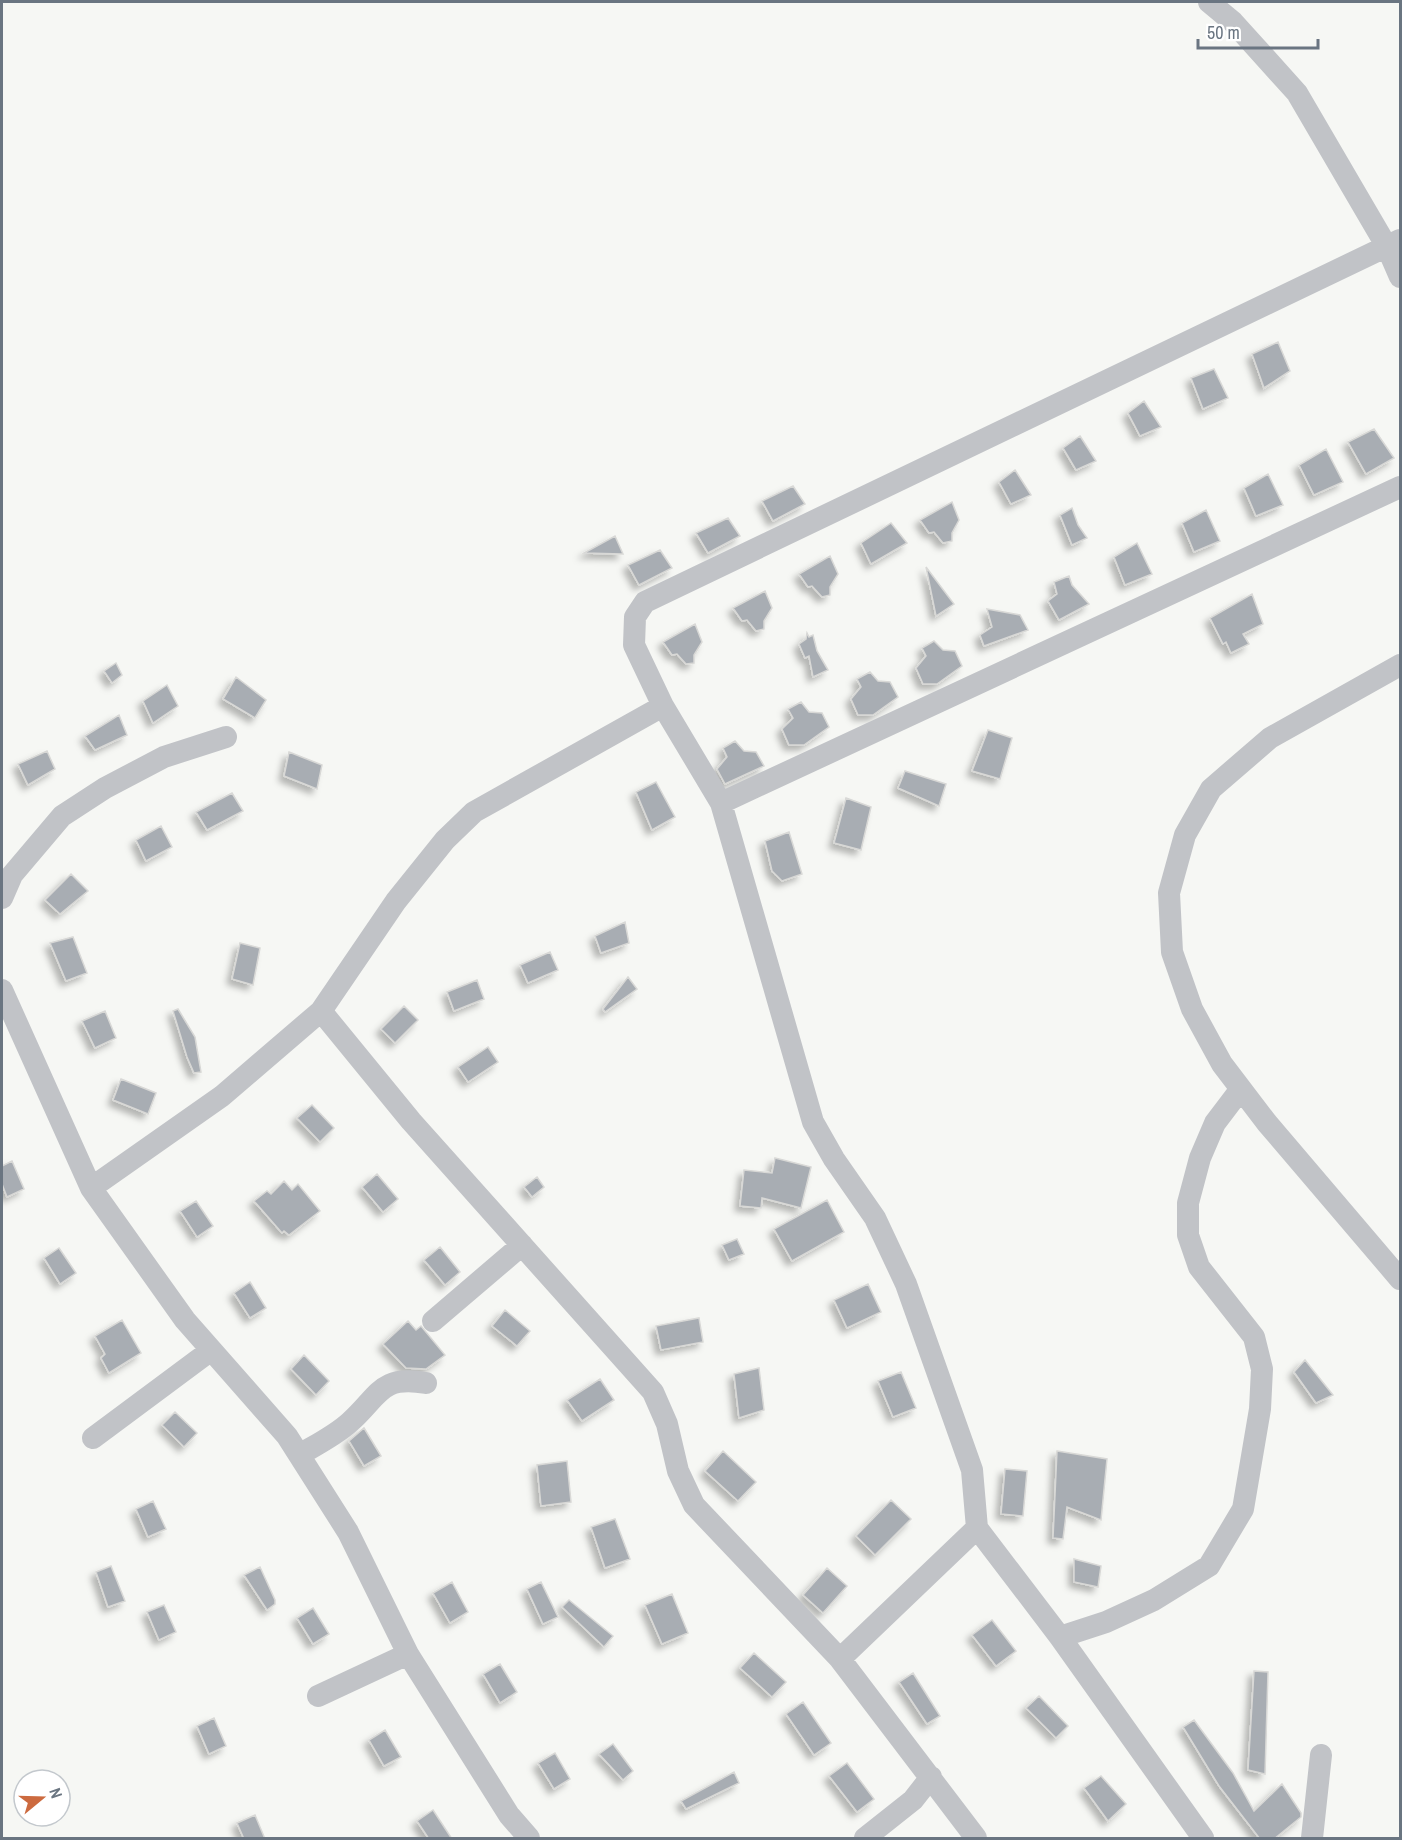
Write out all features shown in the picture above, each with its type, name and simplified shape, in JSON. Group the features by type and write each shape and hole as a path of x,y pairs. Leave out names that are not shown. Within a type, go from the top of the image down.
{"street":[{"path":"1209,2 1233,22 1297,93 1394,244 1401,277"},
{"path":"1203,1839 1060,1637 977,1528 972,1470 906,1284 876,1218 834,1159 813,1122 721,803 663,706 634,645 635,617 645,602 1394,244"},
{"path":"721,803 851,745 1401,487"},
{"path":"1401,665 1270,738 1211,789 1185,835 1169,893 1172,952 1192,1009 1222,1064 1240,1090 1401,1279"},
{"path":"91,1188 222,1096 321,1011 396,901 445,840 474,812 663,706"},
{"path":"2,898 12,875 62,816 105,788 164,757 226,737"},
{"path":"2,990 91,1188 185,1320 287,1436 348,1532 408,1654 509,1815 529,1839"},
{"path":"321,1011 411,1121 653,1392 667,1424 678,1471 694,1505 840,1659 976,1839"},
{"path":"1060,1637 1106,1622 1144,1604 1209,1566 1244,1509 1260,1408 1262,1369 1254,1338 1200,1267 1188,1235 1188,1203 1200,1158 1215,1123 1240,1090"},
{"path":"433,1321 522,1245"},
{"path":"93,1438 210,1351"},
{"path":"299,1455 350,1422 387,1386 398,1380 426,1383"},
{"path":"840,1659 977,1528"},
{"path":"318,1696 408,1654"},
{"path":"1312,1839 1321,1755"},
{"path":"865,1839 913,1800 931,1777"}],"building":[{"path":"1278,342 1290,371 1264,388 1252,354"},
{"path":"1214,369 1228,398 1203,409 1191,378"},
{"path":"1144,401 1161,427 1140,436 1128,413"},
{"path":"1374,429 1394,458 1366,474 1348,442"},
{"path":"1080,436 1096,461 1076,470 1063,448"},
{"path":"1326,449 1343,482 1314,495 1299,465"},
{"path":"1015,470 1031,495 1011,504 999,482"},
{"path":"1268,474 1283,505 1256,516 1244,488"},
{"path":"793,486 805,504 773,521 762,501"},
{"path":"952,502 959,520 952,533 952,541 943,543 934,532 929,533 920,520"},
{"path":"1072,508 1078,525 1087,538 1072,545 1060,515"},
{"path":"1206,510 1220,541 1194,552 1182,523"},
{"path":"728,518 740,536 708,553 696,533"},
{"path":"891,523 907,543 871,564 861,543"},
{"path":"615,536 623,554 584,553"},
{"path":"1137,543 1152,574 1125,585 1114,557"},
{"path":"660,550 672,568 639,585 628,565"},
{"path":"830,556 838,574 830,587 830,595 822,597 812,586 808,587 799,574"},
{"path":"926,567 954,604 936,616"},
{"path":"1069,576 1072,585 1089,604 1059,620 1048,601 1057,594 1054,582"},
{"path":"765,591 772,608 764,621 764,629 756,631 747,620 742,621 733,608"},
{"path":"1252,594 1263,624 1243,634 1249,644 1231,653 1226,642 1223,644 1210,618"},
{"path":"987,609 1020,615 1028,630 984,646 980,635 992,627"},
{"path":"695,624 702,642 694,655 694,663 686,664 677,654 672,655 663,642"},
{"path":"807,633 809,637 813,635 817,651 828,670 813,677 809,656 805,658 799,644 806,639"},
{"path":"934,641 943,650 955,651 962,666 937,684 923,684 916,668 926,656 922,648"},
{"path":"116,663 122,675 112,683 104,671"},
{"path":"870,672 878,681 890,682 898,697 873,715 858,715 851,699 861,687 857,679"},
{"path":"236,677 266,700 255,718 223,699"},
{"path":"167,685 178,706 153,723 143,701"},
{"path":"801,702 809,712 822,713 829,727 804,745 789,745 782,729 793,718 788,709"},
{"path":"119,715 127,735 95,750 85,736"},
{"path":"988,730 1012,738 1000,779 972,771"},
{"path":"735,741 744,751 756,752 764,766 725,784 717,769 727,757 723,748"},
{"path":"47,751 55,769 28,785 18,764"},
{"path":"289,752 322,765 317,789 284,776"},
{"path":"905,771 946,784 939,806 898,788"},
{"path":"656,782 675,817 652,830 636,792"},
{"path":"232,793 243,811 207,830 196,812"},
{"path":"846,798 871,807 861,850 834,843"},
{"path":"161,826 172,847 146,861 136,840"},
{"path":"789,832 802,874 782,881 772,871 765,841"},
{"path":"71,874 88,891 60,914 45,900"},
{"path":"625,922 629,943 601,953 595,936"},
{"path":"73,937 87,973 66,981 50,943"},
{"path":"240,943 260,948 253,985 232,979"},
{"path":"550,952 558,970 528,983 520,965"},
{"path":"628,977 637,989 605,1012 603,1009"},
{"path":"477,980 484,999 454,1011 447,992"},
{"path":"404,1006 418,1020 395,1043 381,1029"},
{"path":"178,1009 195,1037 201,1072 194,1073 187,1057 173,1011"},
{"path":"105,1011 116,1038 95,1048 82,1021"},
{"path":"488,1047 498,1062 468,1082 458,1067"},
{"path":"121,1079 156,1093 148,1114 113,1100"},
{"path":"312,1105 334,1128 320,1142 297,1118"},
{"path":"775,1158 811,1167 801,1208 762,1198 761,1208 740,1206 744,1170 772,1173"},
{"path":"12,1161 24,1189 7,1197 2,1184 2,1166"},
{"path":"377,1174 398,1199 383,1212 362,1187"},
{"path":"537,1177 544,1187 532,1197 524,1187"},
{"path":"284,1181 292,1190 298,1184 320,1211 289,1235 284,1231 282,1233 254,1201 267,1191 271,1194"},
{"path":"827,1200 844,1232 792,1261 774,1229"},
{"path":"196,1201 213,1226 197,1237 180,1211"},
{"path":"737,1239 744,1254 729,1260 722,1245"},
{"path":"440,1247 460,1272 445,1285 424,1260"},
{"path":"59,1248 76,1273 60,1284 44,1258"},
{"path":"250,1282 266,1308 250,1318 234,1293"},
{"path":"868,1284 881,1312 847,1328 834,1300"},
{"path":"505,1310 530,1331 517,1346 492,1326"},
{"path":"699,1318 703,1342 661,1350 656,1326"},
{"path":"122,1320 141,1353 109,1373 101,1358 105,1354 95,1336"},
{"path":"408,1321 416,1330 421,1326 445,1355 426,1369 406,1368 383,1344"},
{"path":"304,1355 329,1381 316,1395 291,1369"},
{"path":"1305,1360 1333,1395 1316,1403 1294,1372"},
{"path":"759,1368 764,1410 739,1418 734,1374"},
{"path":"901,1372 916,1408 893,1417 878,1381"},
{"path":"600,1379 614,1400 582,1421 567,1400"},
{"path":"175,1412 197,1433 184,1447 162,1425"},
{"path":"364,1428 381,1456 364,1466 349,1441"},
{"path":"723,1451 756,1482 738,1501 705,1471"},
{"path":"1057,1451 1107,1459 1101,1520 1067,1507 1063,1539 1053,1538"},
{"path":"567,1461 571,1502 541,1506 537,1465"},
{"path":"1005,1469 1027,1471 1023,1516 1001,1514"},
{"path":"891,1500 911,1519 875,1555 856,1536"},
{"path":"153,1501 166,1529 148,1537 136,1509"},
{"path":"615,1519 630,1559 605,1568 591,1527"},
{"path":"1074,1559 1101,1566 1098,1587 1074,1582"},
{"path":"111,1566 125,1601 108,1607 96,1572"},
{"path":"260,1567 275,1600 275,1604 267,1610 244,1575"},
{"path":"827,1568 847,1586 823,1613 803,1595"},
{"path":"452,1582 468,1612 450,1623 433,1593"},
{"path":"541,1582 558,1617 543,1624 527,1589"},
{"path":"672,1594 688,1633 662,1644 645,1605"},
{"path":"569,1600 613,1636 604,1647 562,1607"},
{"path":"164,1605 176,1632 159,1640 147,1612"},
{"path":"313,1608 329,1634 313,1644 297,1618"},
{"path":"992,1620 1016,1651 996,1666 972,1635"},
{"path":"754,1653 786,1682 772,1697 740,1668"},
{"path":"500,1664 517,1692 500,1703 483,1674"},
{"path":"1254,1671 1268,1672 1265,1774 1248,1770"},
{"path":"913,1673 940,1716 927,1724 899,1682"},
{"path":"1039,1696 1068,1726 1056,1738 1026,1708"},
{"path":"803,1702 831,1743 814,1755 786,1714"},
{"path":"214,1718 226,1746 209,1754 197,1726"},
{"path":"1194,1720 1233,1773 1254,1811 1282,1784 1301,1813 1301,1817 1274,1839 1260,1839 1219,1786 1183,1727"},
{"path":"385,1730 401,1757 384,1766 369,1740"},
{"path":"613,1744 633,1771 623,1780 599,1754"},
{"path":"555,1753 570,1779 554,1789 538,1763"},
{"path":"847,1763 874,1799 857,1812 829,1776"},
{"path":"734,1772 739,1783 686,1809 681,1801"},
{"path":"1101,1776 1126,1804 1108,1821 1084,1788"},
{"path":"433,1810 452,1839 429,1839 417,1821"},
{"path":"255,1815 265,1839 244,1839 237,1823"}]}
